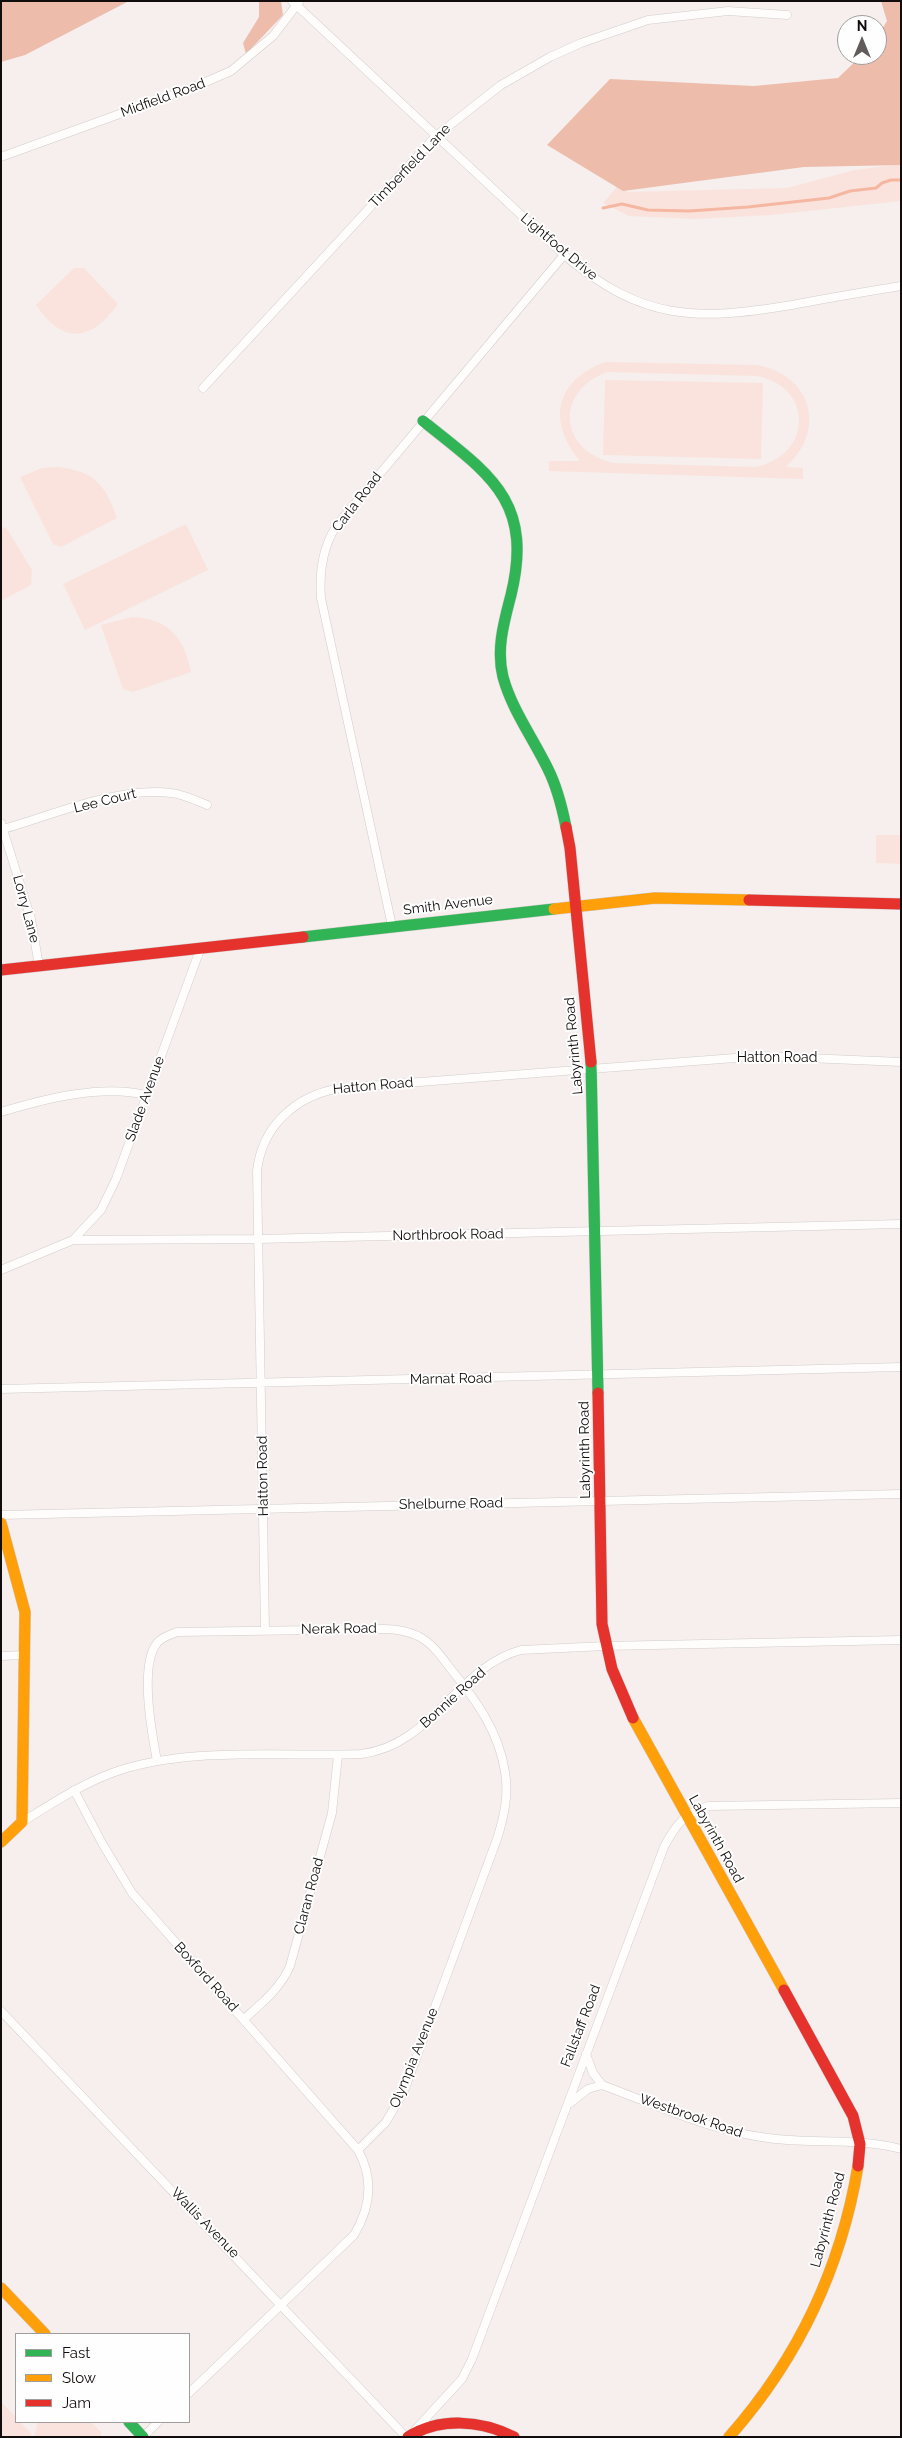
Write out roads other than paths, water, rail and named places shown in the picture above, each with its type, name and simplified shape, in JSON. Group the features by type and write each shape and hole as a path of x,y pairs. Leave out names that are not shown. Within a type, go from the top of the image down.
{"street":[{"name":"Lightfoot Drive","path":"296,3 564,255 586,273 630,298 653,307 698,315 735,314 901,286"},
{"name":"Midfield Road","path":"1,157 186,90 231,71 273,36 296,3"},
{"name":"Timberfield Lane","path":"204,388 436,136 501,85 550,56 613,30 648,20 728,11 787,15"},
{"name":"Carla Road","path":"392,926 321,598 320,584 324,556 333,529 564,255"},
{"name":"Labyrinth Road","path":"423,421 488,475 503,493 512,511 518,535 518,563 502,626 500,660 508,692 515,709 550,772 570,848 592,1070 602,1624 605,1646 611,1668 626,1705 849,2108 860,2142 858,2168 847,2219 830,2274 809,2322 772,2385 729,2437"},
{"name":"Lee Court","path":"2,826 112,797 136,793 172,793 207,804"},
{"name":"Lorry Lane","path":"2,826 31,919 39,966"},
{"name":"Smith Avenue","path":"1,970 576,905 678,897 901,904"},
{"name":"Slade Avenue","path":"73,1240 92,1222 101,1210 116,1179 201,947"},
{"name":"Hatton Road","path":"265,1630 257,1171 262,1146 276,1122 300,1102 313,1095 340,1088 761,1056 901,1062"},
{"path":"1,1112 44,1100 110,1091 146,1095"},
{"name":"Northbrook Road","path":"1,1270 73,1240 258,1239 901,1224"},
{"name":"Marnat Road","path":"1,1389 901,1367"},
{"name":"Shelburne Road","path":"1,1515 901,1494"},
{"path":"1,1523 24,1602 25,1655 22,1822 1,1842"},
{"name":"Nerak Road","path":"157,1761 149,1708 150,1658 156,1643 177,1632 384,1629 408,1632 431,1645 465,1686"},
{"name":"Bonnie Road","path":"22,1822 74,1790 111,1773 157,1761 203,1756 338,1755 374,1752 397,1744 418,1730 491,1664 510,1653 521,1650 605,1646 901,1640"},
{"path":"1,1656 25,1655"},
{"name":"Olympia Avenue","path":"358,2150 386,2122 404,2091 502,1823 507,1790 503,1760 492,1728 465,1686"},
{"name":"Claran Road","path":"244,2020 284,1981 290,1966 332,1813 338,1755"},
{"name":"Boxford Road","path":"74,1790 132,1893 358,2150"},
{"path":"686,1816 699,1809 719,1805 901,1803"},
{"name":"Fallstaff Road","path":"409,2436 454,2388 468,2367 664,1846 678,1824 686,1816"},
{"name":"Wallis Avenue","path":"1,2011 409,2436"},
{"path":"567,2106 588,2088 602,2085 593,2073 586,2054"},
{"name":"Westbrook Road","path":"602,2085 736,2132 782,2140 860,2142 901,2149"},
{"path":"190,2392 345,2244 360,2224 368,2203 370,2182 364,2160 358,2150"},
{"path":"1,2288 44,2333"},
{"path":"130,2423 143,2437 157,2423"},
{"path":"409,2436 433,2426 472,2423 490,2425 514,2437"}],"waterway":[{"path":"603,208 622,204 648,210 689,211 748,207 829,198 850,191 876,188 882,183 891,180 901,180"}]}
